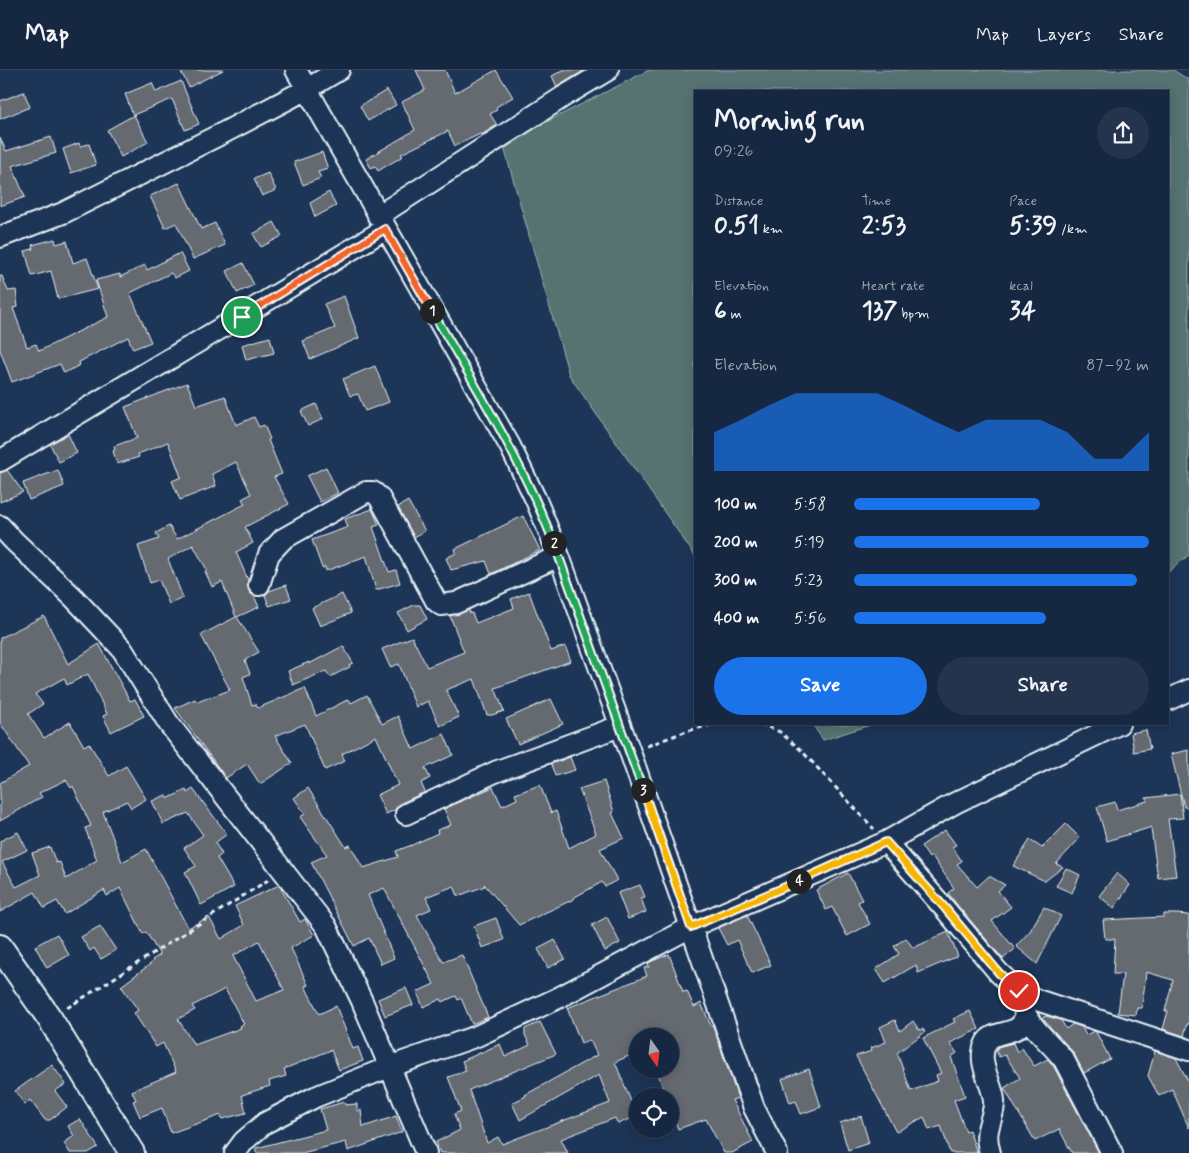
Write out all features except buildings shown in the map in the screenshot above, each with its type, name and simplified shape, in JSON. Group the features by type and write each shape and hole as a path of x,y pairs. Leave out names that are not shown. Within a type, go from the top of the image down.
{"street":[{"path":"296,70 510,446 536,500 559,556 630,752 754,1108 777,1153"},
{"path":"0,237 63,213 307,89 339,70"},
{"path":"0,461 242,317 566,95 608,70"},
{"path":"259,585 270,554 283,539 366,492 374,492 379,498 436,601 441,605 456,603 559,556"},
{"path":"0,526 14,542 74,597 122,649 169,724 326,926 362,1001 426,1153"},
{"path":"1169,700 1189,690"},
{"path":"235,1153 244,1141 265,1123 315,1097 389,1067 477,1036 549,1002 691,927 886,842 955,803 1116,725"},
{"path":"406,814 495,772 620,726"},
{"path":"886,842 945,908 999,973 1019,991 1037,1000 1189,1050"},
{"path":"0,947 50,1019 132,1153"},
{"path":"1019,991 1025,1016 1064,1060 1112,1153"},
{"path":"990,1153 987,1141 994,1097 985,1070 984,1050 987,1042 993,1036 1021,1025 1025,1016"}],"path":[{"path":"630,752 687,730 710,725"},
{"path":"762,725 780,732 800,749 886,842"},
{"path":"50,1019 283,870"}],"green space":[{"path":"649,70 1173,70 1189,80 1189,555 1169,571 1169,90 694,90 694,555 569,375 503,144"},
{"path":"813,725 870,725 823,740"}],"route":[{"path":"242,317 385,229 510,446 536,500 559,556 691,927 886,842 945,908 999,973 1019,991"}]}
